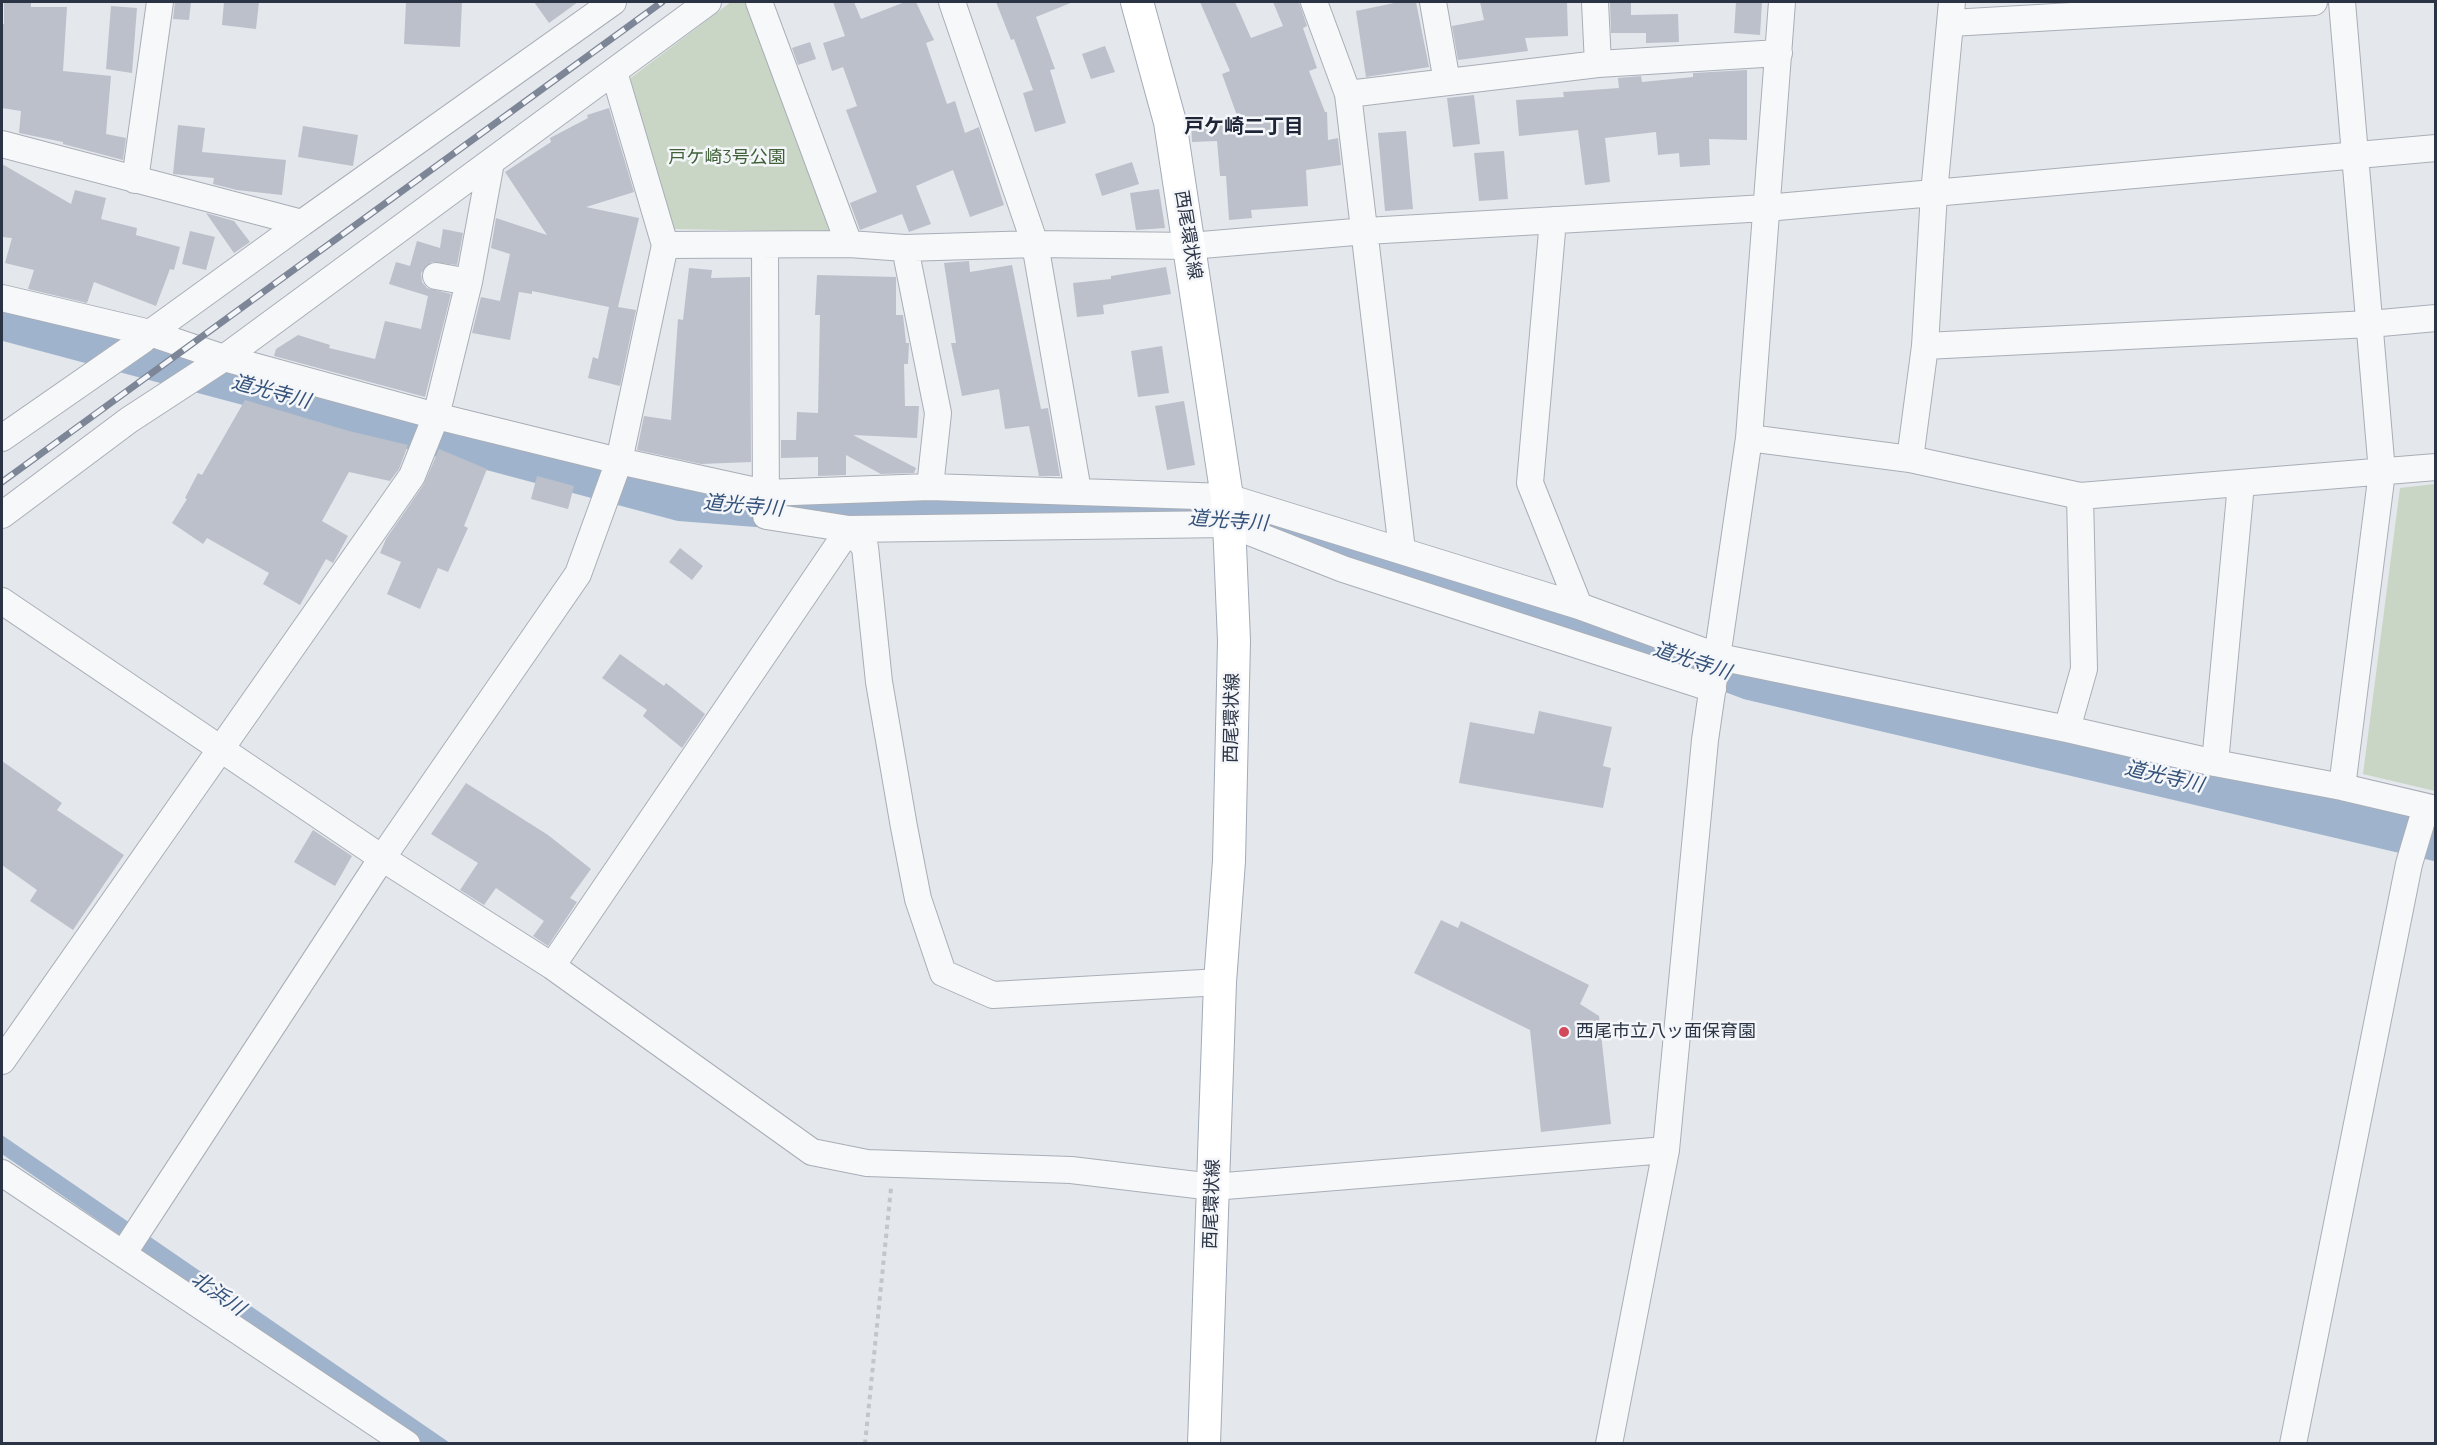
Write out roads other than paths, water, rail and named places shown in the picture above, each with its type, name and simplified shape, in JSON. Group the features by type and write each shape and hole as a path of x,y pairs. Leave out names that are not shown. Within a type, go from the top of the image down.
{"main road":[{"name":"西尾環状線","path":"1137,2 1170,122 1228,510 1234,641 1229,861 1220,982 1204,1443"}],"street":[{"path":"135,180 160,2"},
{"path":"2,438 147,337 302,223 612,2"},
{"path":"2,515 129,420 224,358 708,2"},
{"path":"759,2 849,244"},
{"path":"952,2 1035,243 1078,491"},
{"path":"1314,2 1348,94 1402,550"},
{"path":"1433,2 1448,82"},
{"path":"1595,2 1598,64"},
{"path":"1609,1443 1666,1150 1704,752 1749,438 1782,2"},
{"path":"1910,459 1925,346 1934,193 1951,12 2314,2"},
{"path":"2342,2 2382,472 2342,787"},
{"path":"1348,94 1598,64 1779,52"},
{"path":"131,1242 382,858 578,574 618,462 666,245 614,72"},
{"path":"2,144 302,223"},
{"path":"666,245 849,244 905,248 1035,243 1190,246 1366,231 1766,208 2436,148"},
{"path":"2,1061 412,476 436,417 469,282 491,162"},
{"path":"1552,220 1530,483 1579,606"},
{"path":"765,245 765,502"},
{"path":"905,248 938,413 930,487"},
{"path":"436,276 469,282"},
{"path":"2,298 436,417 618,462 765,502 849,529 1228,510 1343,569 1714,688"},
{"path":"1925,346 2370,324 2436,318"},
{"path":"1749,438 1910,459 2080,496 2436,467"},
{"path":"2215,763 2241,484"},
{"path":"765,502 930,487 1078,491 1228,510 1402,550 1579,606 1719,658 2067,729 2215,763 2342,787 2429,808 2409,864 2293,1443"},
{"path":"2067,729 2084,669 2080,496"},
{"path":"552,966 849,529"},
{"path":"849,529 864,547 879,682 904,827 918,899 943,973 993,995 1220,982"},
{"path":"2,601 219,750 382,858 552,966 812,1152 893,1164 1071,1170 1213,1187 1666,1150"},
{"path":"2,1173 131,1242 407,1443"}],"water":[{"name":"北浜川","path":"2,1135 450,1443 421,1443 2,1154"}],"waterway":[{"name":"道光寺川","path":"2,320 680,501 847,514 953,508 1242,518 1268,522 1697,660 1750,680 2436,841"}],"railway":[{"path":"2,482 662,2"}],"place":[{"name":"西尾市立八ッ面保育園","path":"1564,1032"}],"district":[{"name":"戸ケ崎二丁目","path":"1244,127"}],"park label":[{"name":"戸ケ崎3号公園","path":"727,158"}]}
